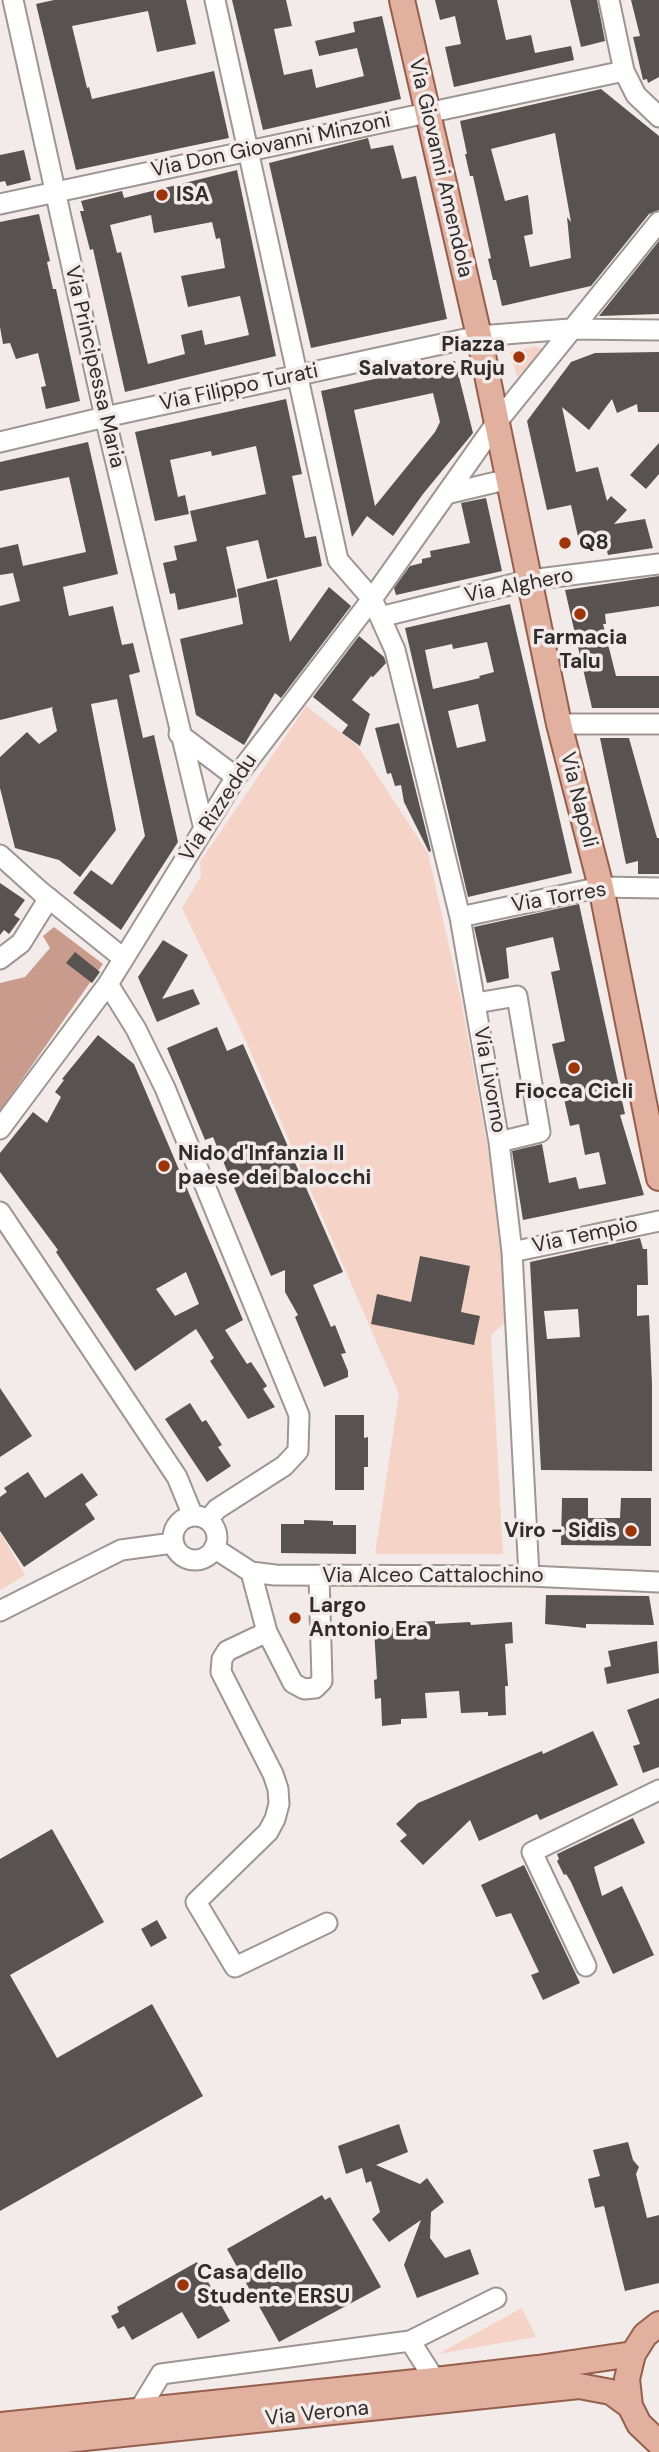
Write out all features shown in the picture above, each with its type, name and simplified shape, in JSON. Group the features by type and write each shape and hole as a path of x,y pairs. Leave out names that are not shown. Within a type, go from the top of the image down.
{"main road":[{"name":"Via Giovanni Amendola","path":"402,0 479,336"},
{"path":"479,336 497,422"},
{"name":"Via Napoli","path":"497,422 559,724 601,887 659,1178"},
{"path":"659,2324 645,2335 633,2354 627,2379 630,2406 639,2424 659,2443"},
{"name":"Via Verona","path":"0,2425 435,2380 633,2354"},
{"name":"Via Verona","path":"0,2447 579,2386 611,2392 630,2406"}],"street":[{"name":"Via Principessa Maria","path":"13,0 105,417 179,734 204,829"},
{"name":"Via Livorno","path":"215,0 338,560 372,598 395,650 460,917 499,1142 512,1252 529,1576"},
{"path":"609,0 624,71 636,95 659,117"},
{"name":"Via Don Giovanni Minzoni","path":"0,204 624,71"},
{"path":"497,422 659,222"},
{"path":"479,336 570,329 659,330"},
{"name":"Via Filippo Turati","path":"0,442 479,336"},
{"name":"Via Rizzeddu","path":"0,1129 108,984 236,777 372,598 497,422"},
{"path":"446,494 509,479"},
{"name":"Via Alghero","path":"380,617 530,580 659,564"},
{"path":"559,724 659,724"},
{"path":"179,734 236,777"},
{"path":"0,855 123,958"},
{"name":"Via Torres","path":"460,917 601,887 659,888"},
{"path":"0,959 21,943 49,898"},
{"path":"0,1212 177,1476 200,1518 216,1533 215,1548 204,1558 188,1559 176,1550 173,1543 174,1528 179,1522 200,1518 217,1509 284,1466 298,1451 299,1416 165,1088 136,1028 108,984"},
{"path":"476,1003 517,996 540,1132 499,1142"},
{"name":"Via Tempio","path":"512,1252 659,1221"},
{"path":"0,1611 121,1550 173,1543"},
{"name":"Via Alceo Cattalochino","path":"215,1548 251,1572 275,1575 529,1576 659,1581"},
{"path":"251,1572 267,1632 293,1683 304,1689 315,1688 323,1681 319,1576"},
{"path":"267,1632 227,1651 222,1660 222,1672 272,1774 278,1796 275,1819 268,1832 196,1902 235,1967 327,1923"},
{"path":"586,1966 532,1852 659,1790"},
{"path":"138,2412 161,2374 410,2342 496,2298"},
{"path":"410,2342 435,2380"}],"shaded area":[{"path":"536,346 543,349 541,353 517,377 510,352"},
{"path":"306,706 358,746 428,853 461,999 490,1161 510,1318 491,1335 503,1554 375,1554 399,1394 245,1039 182,908 201,876 200,862"},
{"path":"54,927 103,964 0,1111 0,983 25,977 50,948 43,936"},
{"path":"0,1532 25,1575 0,1590"},
{"path":"522,2308 536,2337 438,2354"}],"building":[{"path":"54,0 186,0 196,44 157,52 148,11 72,26 87,88 89,87 92,99 214,71 229,138 76,170 36,4"},
{"path":"232,0 286,0 292,26 274,29 284,75 312,69 316,88 364,76 357,48 319,56 315,41 355,32 353,22 382,16 401,99 263,130"},
{"path":"435,0 497,0 506,40 531,35 535,53 571,46 574,60 454,87 445,47 461,44 455,16 440,20"},
{"path":"570,0 597,0 605,41 581,47"},
{"path":"631,0 659,0 659,77 648,83 647,79 643,80 633,37 640,36"},
{"path":"601,89 659,136 659,210 649,214 591,286 502,306 488,259 491,258 473,176 470,176 465,154 460,121","holes":["555,133 571,222 567,217 571,258 530,267 524,236 533,234 528,195 505,201 491,149"]},
{"path":"368,138 371,149 393,145 402,179 416,176 447,319 311,348 269,163"},
{"path":"24,150 31,180 7,186 5,181 0,182 0,155"},
{"path":"237,170 276,356 125,392 93,249 90,250 80,211 84,211 81,201 122,191 124,198","holes":["151,215 154,233 212,222 216,239 220,238 225,268 181,276 188,307 240,296 249,335 205,345 202,330 181,335 185,354 148,364 121,252 117,253 110,225"]},
{"path":"39,214 50,261 47,262 53,289 56,289 80,401 46,409 41,387 46,386 38,353 16,359 10,343 3,344 0,327 0,222"},
{"path":"659,241 659,314 599,316"},
{"path":"659,352 659,412 638,412 637,404 617,413 612,399 589,430 562,407 576,472 598,467 607,501 611,496 627,510 614,524 645,519 653,548 608,555 603,536 579,541 571,505 547,510 527,421 571,362 595,353"},
{"path":"455,361 473,433 393,536 367,516 352,537 321,391","holes":["433,393 440,422 435,432 375,506 354,410"]},
{"path":"286,399 302,474 292,476 305,538 316,536 322,566 267,579 258,540 226,547 237,597 178,610 175,593 170,594 163,563 177,560 174,546 197,541 190,511 266,494 256,446 212,456 211,451 170,460 178,497 185,495 189,514 155,521 135,432"},
{"path":"88,442 118,574 63,587 69,616 113,606 122,645 133,643 140,672 129,675 143,738 154,735 178,842 121,930 73,893 91,870 112,885 145,836 117,699 91,704 116,830 80,877 59,860 15,848 0,788 0,757 27,732 39,744 57,731 53,707 0,720 0,606 20,601 13,573 0,575 0,548 18,544 23,566 86,552 69,477 0,491 0,462"},
{"path":"659,443 659,474 646,489 630,475"},
{"path":"486,498 502,571 396,595 394,588 410,566 431,557 430,551 470,543 461,503"},
{"path":"659,576 659,606 605,614 606,624 603,624 616,676 659,676 659,708 592,708 565,590"},
{"path":"277,579 290,642 329,587 351,606 281,698 275,693 244,745 196,715 180,639 243,624 237,589"},
{"path":"510,604 572,873 468,897 405,628","holes":["487,642 494,672 433,689 425,650 452,644 453,649","478,704 486,741 457,748 448,711"]},
{"path":"359,636 384,657 386,663 371,676 352,700 370,714 360,746 342,733 348,725 313,697"},
{"path":"399,723 431,851 429,852 404,802 401,785 395,786 391,773 387,774 375,728"},
{"path":"600,738 629,738 659,838 659,874 638,874 638,861 626,864"},
{"path":"0,883 25,900 14,915 20,919 9,934 4,930 0,935"},
{"path":"579,904 625,1114 620,1115 644,1195 523,1220 512,1151 542,1144 549,1183 576,1177 579,1189 606,1184 599,1152 585,1155 579,1124 570,1126 552,1044 565,1041 551,972 560,970 553,937 506,948 509,978 487,983 474,927"},
{"path":"163,940 188,955 162,999 193,989 200,1004 157,1022 138,977"},
{"path":"75,952 100,972 92,983 66,963"},
{"path":"217,1027 227,1051 243,1044 343,1272 313,1285 331,1327 335,1325 346,1353 341,1354 348,1371 348,1377 324,1387 295,1317 298,1315 285,1292 285,1270 271,1276 213,1137 205,1140 167,1048"},
{"path":"98,1035 134,1064 243,1320 225,1330 247,1364 251,1362 267,1386 263,1389 275,1407 248,1419 210,1361 214,1358 196,1329 135,1371 56,1252 58,1250 0,1172 0,1153 33,1112 47,1123 61,1097 55,1092 64,1080 62,1079","holes":["186,1272 199,1304 175,1316 156,1289"]},
{"path":"640,1238 643,1249 647,1249 648,1285 637,1285 637,1316 649,1315 652,1471 541,1470 530,1262","holes":["578,1309 580,1337 547,1339 544,1311"]},
{"path":"420,1256 470,1266 461,1312 480,1316 474,1345 371,1324 377,1294 411,1302"},
{"path":"0,1388 32,1436 0,1457"},
{"path":"190,1403 202,1422 206,1420 222,1445 218,1447 231,1466 207,1482 165,1419"},
{"path":"335,1415 364,1415 364,1438 368,1437 368,1467 364,1467 364,1490 335,1490"},
{"path":"28,1472 45,1498 82,1473 98,1495 85,1504 95,1519 24,1567 0,1531 0,1497 7,1492 4,1488"},
{"path":"562,1498 588,1498 588,1518 620,1518 621,1498 651,1498 651,1546 561,1545"},
{"path":"304,1520 333,1521 333,1525 356,1525 356,1554 281,1553 281,1524 304,1524"},
{"path":"546,1595 649,1596 654,1625 586,1624 586,1628 545,1624"},
{"path":"435,1621 435,1624 470,1622 471,1625 512,1622 513,1643 505,1644 508,1686 505,1686 506,1715 488,1716 488,1712 461,1713 459,1691 425,1693 427,1718 401,1719 401,1724 382,1726 381,1698 375,1699 374,1680 377,1679 374,1629 416,1627 416,1622"},
{"path":"657,1641 659,1673 607,1684 604,1668 611,1666 608,1651"},
{"path":"659,1698 659,1767 643,1773 633,1746 640,1744 627,1710"},
{"path":"593,1731 618,1785 540,1820 537,1814 479,1841 470,1820 423,1865 400,1841 407,1835 396,1824 418,1803 542,1751 543,1754"},
{"path":"633,1818 645,1843 594,1867 602,1896 622,1886 654,1955 613,1974 571,1882 557,1861 557,1854"},
{"path":"52,1829 104,1922 10,1975 57,2058 152,2004 203,2096 0,2211 0,1859"},
{"path":"524,1865 580,1983 543,2000 531,1975 539,1972 511,1913 496,1917 481,1885"},
{"path":"157,1920 167,1938 151,1947 141,1929"},
{"path":"399,2124 408,2152 376,2165 420,2184 427,2178 444,2202 431,2212 430,2238 445,2258 470,2249 479,2274 417,2298 404,2265 421,2220 389,2242 372,2219 380,2212 371,2181 366,2183 362,2168 346,2174 338,2146"},
{"path":"628,2142 633,2160 639,2167 636,2174 647,2218 659,2215 659,2283 625,2291 604,2206 595,2208 588,2179 600,2176 593,2150"},
{"path":"322,2195 325,2200 330,2197 381,2287 279,2342 227,2249"},
{"name":"Casa dello Studente ERSU","path":"197,2262 230,2321 198,2339 182,2312 132,2340 124,2326 118,2329 111,2316 119,2312 117,2307"}],"place":[{"name":"ISA","path":"162,195"},
{"name":"Piazza Salvatore Ruju","path":"519,357"},
{"name":"Q8","path":"565,543"},
{"name":"Farmacia Talu","path":"580,614"},
{"name":"Fiocca Cicli","path":"574,1068"},
{"name":"Nido d'Infanzia Il paese dei balocchi","path":"164,1166"},
{"name":"Viro - Sidis","path":"631,1531"},
{"name":"Largo Antonio Era","path":"295,1618"},
{"name":"Casa dello Studente ERSU","path":"183,2285"}]}
